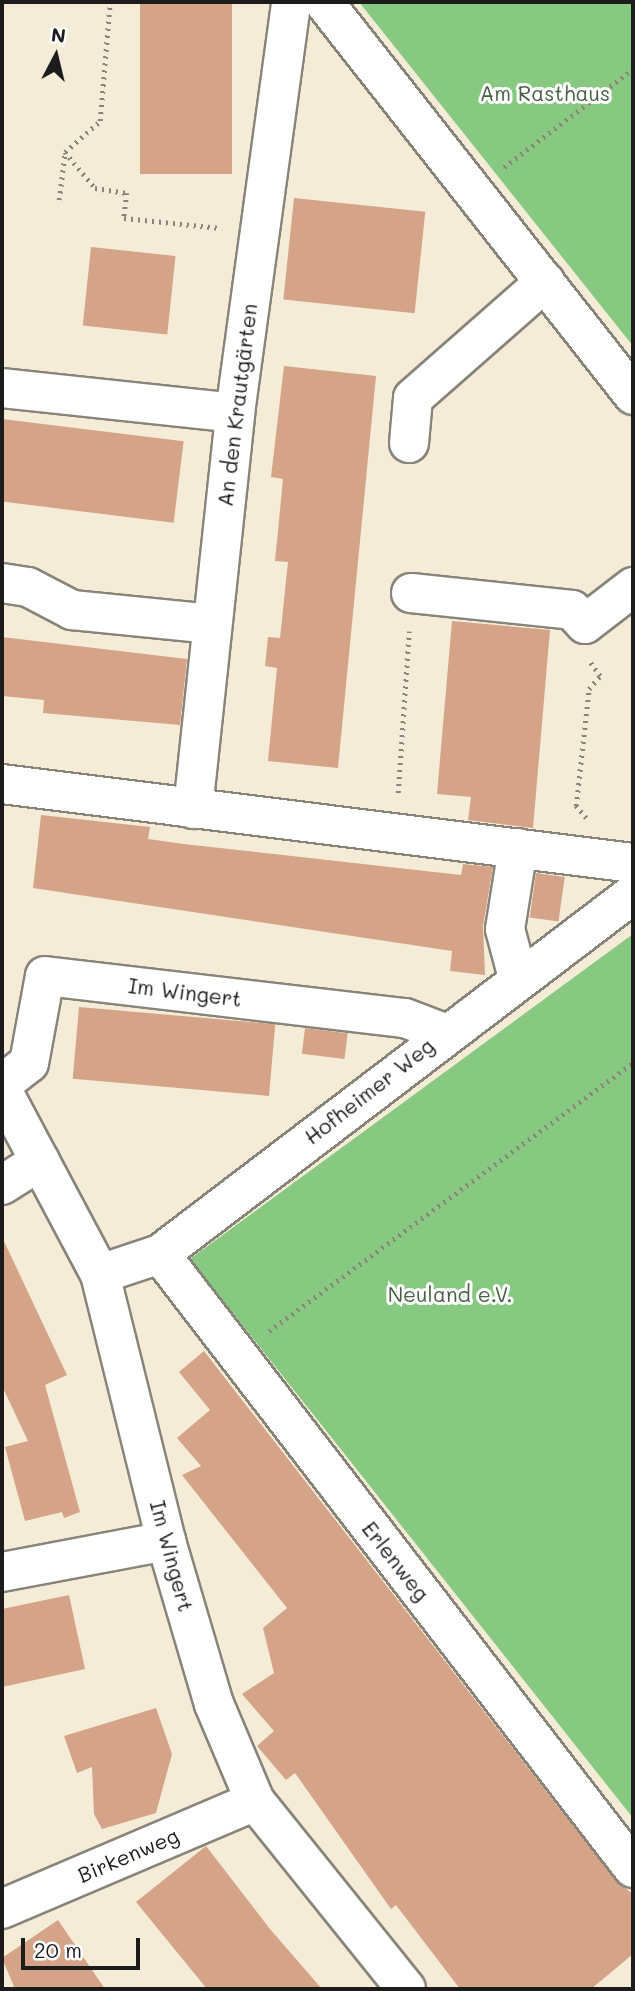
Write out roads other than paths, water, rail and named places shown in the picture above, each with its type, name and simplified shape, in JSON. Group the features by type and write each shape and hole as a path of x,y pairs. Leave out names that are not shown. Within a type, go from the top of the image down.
{"street":[{"name":"An den Krautgärten","path":"193,808 235,413 291,2"},
{"path":"324,2 633,395"},
{"path":"409,443 413,398 545,282"},
{"path":"2,388 235,413"},
{"path":"2,583 28,587 72,610 212,624"},
{"path":"411,593 572,610 585,624 633,587"},
{"path":"2,784 395,836 518,848 628,872"},
{"path":"518,848 505,929 518,978"},
{"name":"Hofheimer Weg","path":"100,1274 160,1254 518,978 628,872"},
{"name":"Im Wingert","path":"2,1084 29,1063 45,976 405,1018 444,1033"},
{"name":"Im Wingert","path":"2,1090 100,1274 166,1541 214,1704 255,1801 406,1989"},
{"path":"2,1185 40,1161"},
{"name":"Erlenweg","path":"160,1254 633,1868"},
{"path":"2,1572 166,1541"},
{"name":"Birkenweg","path":"2,1909 255,1801"}],"park label":[{"name":"Am Rasthaus","path":"545,93"},
{"name":"Neuland e.V.","path":"450,1294"}]}
